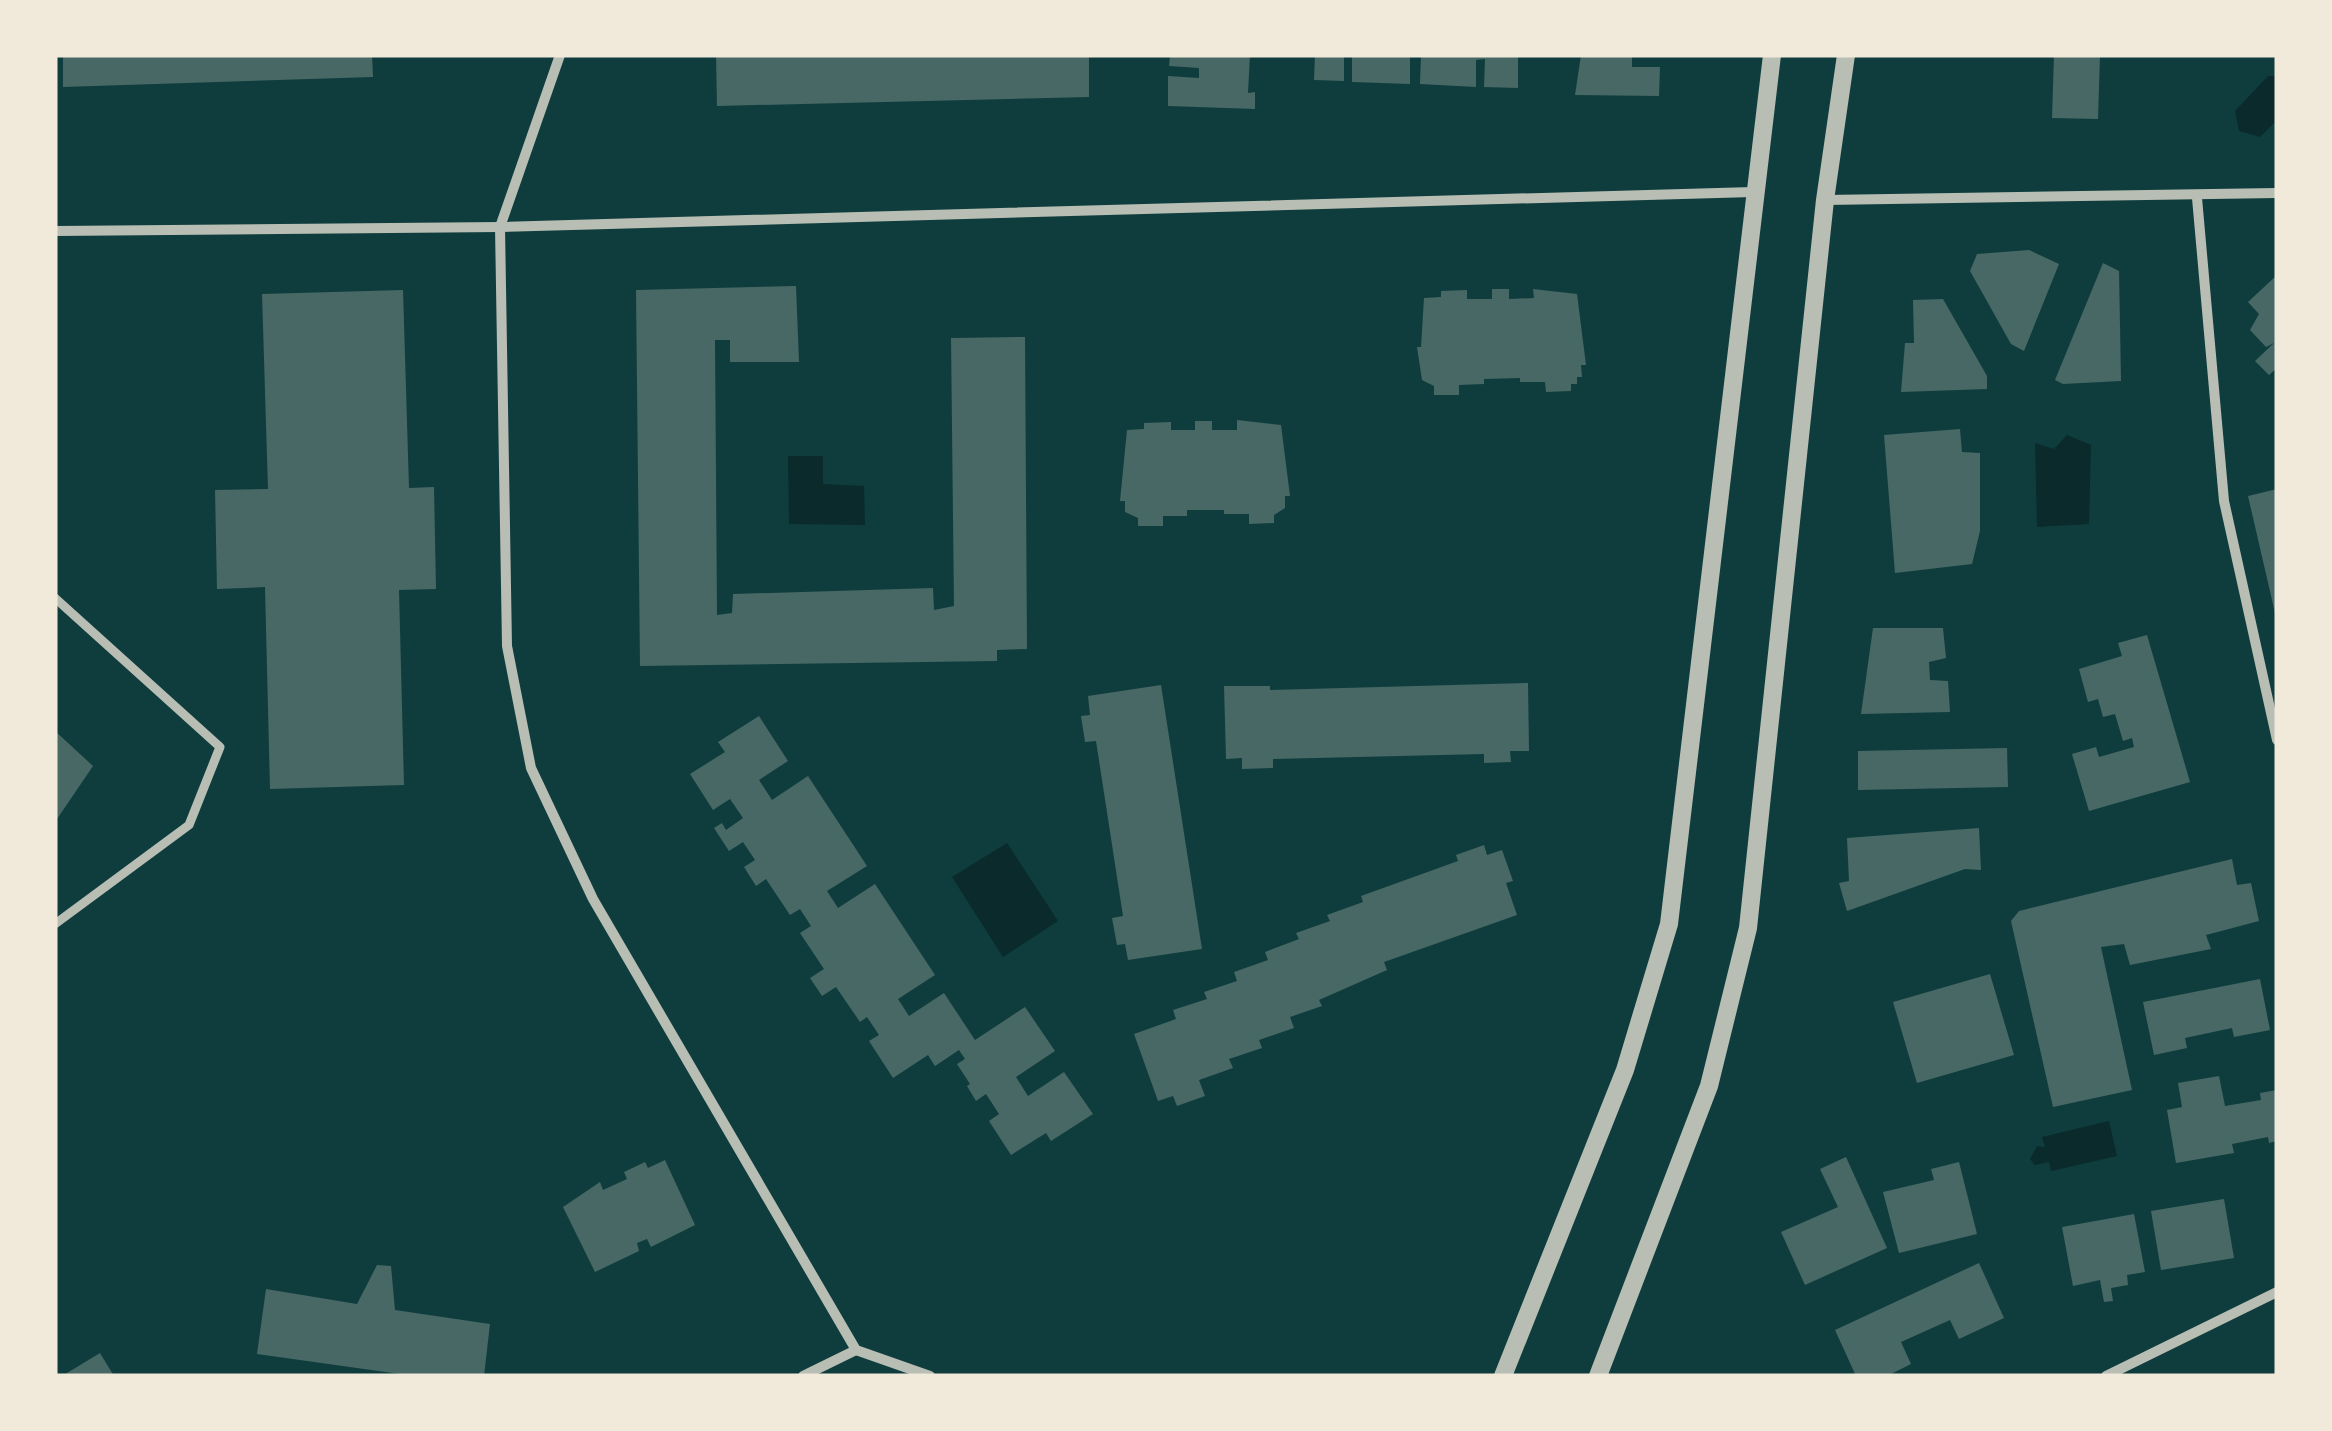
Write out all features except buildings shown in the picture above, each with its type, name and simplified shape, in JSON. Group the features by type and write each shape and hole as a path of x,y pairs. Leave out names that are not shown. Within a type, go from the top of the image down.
{"street":[{"path":"560,55 500,227 508,646 530,768 593,899 856,1350 930,1376"},
{"path":"1503,1376 1625,1070 1669,924 1772,55"},
{"path":"1598,1376 1710,1086 1748,928 1824,200 1846,55"},
{"path":"55,231 500,227 1754,192"},
{"path":"1824,200 2197,198 2277,193"},
{"path":"2197,198 2224,502 2277,740"},
{"path":"55,598 220,746 189,825 55,924"},
{"path":"2106,1376 2277,1292"},
{"path":"803,1376 856,1350"}],"water":[{"path":"2268,76 2277,76 2277,120 2260,137 2239,131 2235,111"},
{"path":"2067,435 2091,445 2089,524 2037,527 2035,443 2054,449"},
{"path":"788,456 823,456 823,484 864,486 865,525 789,524"},
{"path":"1007,843 1058,921 1003,957 952,877"},
{"path":"2109,1121 2117,1156 2051,1171 2049,1162 2035,1165 2030,1159 2037,1146 2045,1147 2042,1137"}]}
